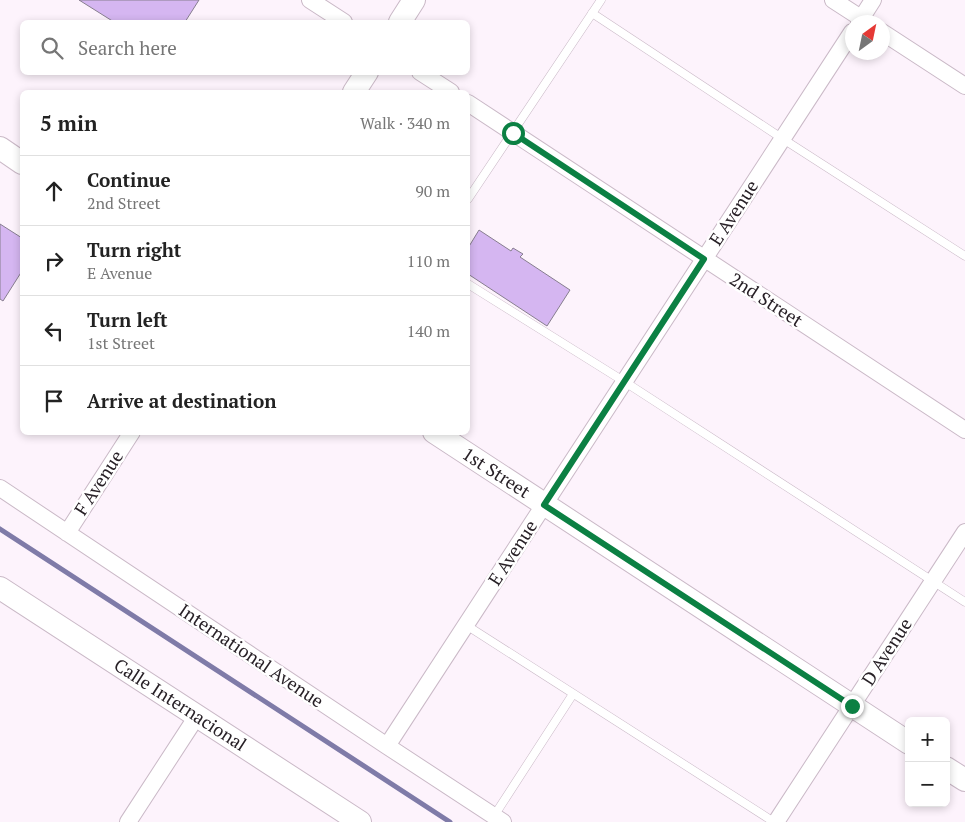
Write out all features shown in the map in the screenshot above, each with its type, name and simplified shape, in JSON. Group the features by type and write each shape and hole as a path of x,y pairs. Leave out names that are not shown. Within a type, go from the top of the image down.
{"street":[{"path":"310,0 341,20"},
{"path":"401,20 414,0"},
{"path":"833,0 850,15"},
{"name":"E Avenue","path":"865,15 874,0"},
{"path":"890,37 965,86"},
{"name":"E Avenue","path":"387,746 783,138 845,46"},
{"path":"355,90 365,75"},
{"path":"425,75 448,90"},
{"name":"2nd Street","path":"470,104 965,430"},
{"path":"0,148 20,162"},
{"name":"F Avenue","path":"67,533 130,435"},
{"name":"1st Street","path":"439,435 905,740"},
{"name":"International Avenue","path":"0,488 498,819"},
{"name":"D Avenue","path":"775,822 965,532"},
{"name":"Calle Internacional","path":"0,588 360,822"},
{"path":"128,822 197,716"},
{"path":"950,771 965,780"}],"lane":[{"path":"470,196 601,0"},
{"path":"592,13 965,256"},
{"path":"470,285 625,382 965,602"},
{"path":"466,625 775,822"},
{"path":"498,819 573,694"}],"building":[{"path":"79,0 199,0 186,20 111,20"},
{"path":"0,224 20,237 20,274 3,301 0,299"},
{"path":"479,230 511,251 513,248 523,254 520,257 570,290 547,326 470,275 470,245"}],"waterway":[{"path":"0,529 450,822"}],"route":[{"path":"513,133 704,259 544,505 852,706"}]}
